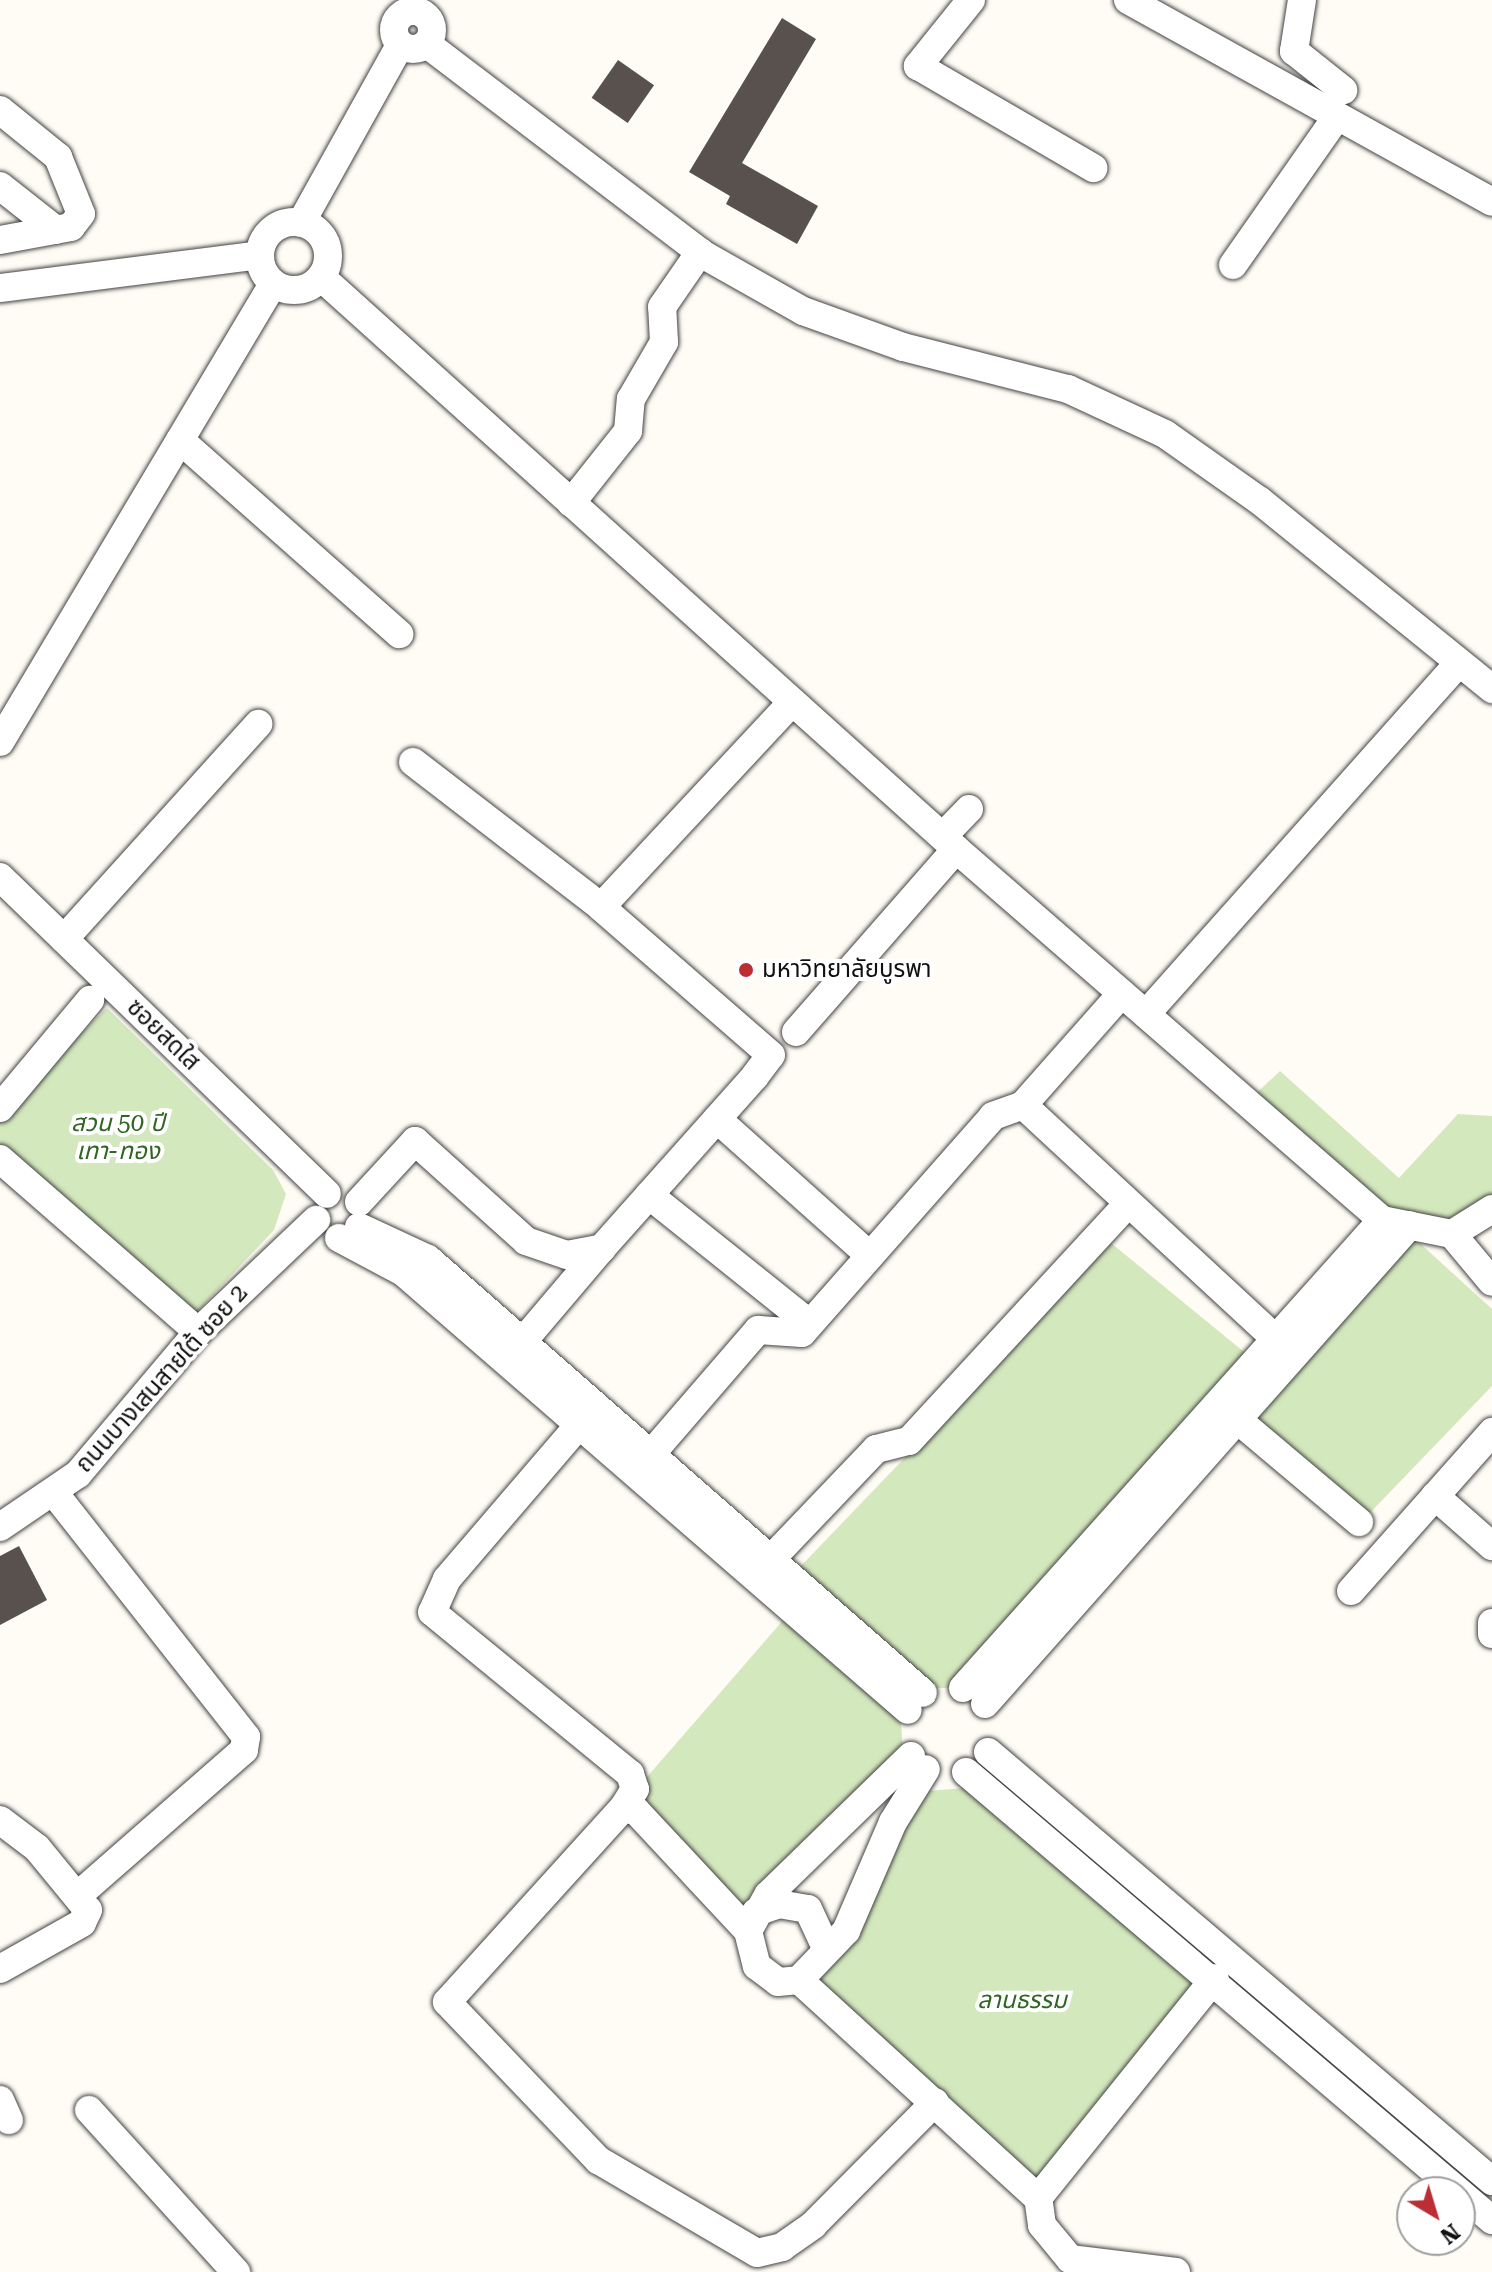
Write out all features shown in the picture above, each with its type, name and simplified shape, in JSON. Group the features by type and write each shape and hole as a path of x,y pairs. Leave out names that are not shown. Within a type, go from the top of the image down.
{"street":[{"path":"971,0 918,66 1093,168"},
{"path":"1128,0 1492,202"},
{"path":"1302,0 1294,51 1343,90"},
{"path":"260,255 274,229 301,223 414,44 432,26 406,7"},
{"path":"414,44 700,252 803,311 903,347 1068,389 1165,434 1260,501 1492,689"},
{"path":"0,110 58,157 76,195 79,221 56,230 0,240"},
{"path":"1233,265 1336,118"},
{"path":"0,186 56,230"},
{"path":"301,223 325,242 321,277"},
{"path":"571,503 628,431 631,399 664,342 662,307 700,252"},
{"path":"260,255 273,284 293,291 321,277"},
{"path":"0,288 260,255"},
{"path":"321,277 792,702 1382,1220 1452,1234 1492,1282"},
{"path":"0,742 273,284"},
{"path":"180,440 399,634"},
{"path":"1146,1014 1459,663"},
{"path":"601,907 792,702"},
{"path":"64,939 258,724"},
{"path":"413,762 601,907 771,1055 524,1340"},
{"path":"796,1032 950,842 969,809"},
{"name":"ซอยสดใส","path":"0,877 327,1194"},
{"path":"651,1454 758,1330 802,1333 993,1116 1023,1105 1122,993"},
{"path":"0,1108 90,1000"},
{"path":"1023,1105 1125,1207 1277,1340"},
{"path":"717,1119 870,1256"},
{"path":"352,1222 415,1141 526,1241 567,1255 602,1248"},
{"path":"0,1159 198,1332"},
{"path":"916,1702 771,1559 428,1259 352,1222 316,1220 327,1194 341,1190 352,1222 403,1272 579,1425 916,1702 974,1696 1239,1421 1410,1225"},
{"path":"649,1195 810,1324"},
{"path":"771,1559 876,1449 909,1441 1125,1207"},
{"path":"1452,1234 1492,1209"},
{"name":"ถนนบางเสนสายใต้ ซอย 2","path":"0,1527 55,1494 198,1332 316,1220"},
{"path":"974,1696 1382,1220"},
{"path":"1239,1421 1359,1522"},
{"path":"579,1425 447,1579 432,1612 630,1774 635,1789 623,1808 555,1874 447,2002 598,2160 757,2253 782,2247 813,2225 935,2102"},
{"path":"1351,1591 1492,1432"},
{"path":"55,1494 246,1737 244,1750 77,1896"},
{"path":"1435,1496 1492,1546"},
{"path":"1492,1623 1492,1634"},
{"path":"966,1772 988,1752 993,1727 974,1696"},
{"path":"623,1808 636,1811 752,1922 757,1966 778,1982 799,1980 846,1931 918,1763 903,1732 916,1702"},
{"path":"988,1752 1492,2181"},
{"path":"918,1763 966,1772 1215,1978 1492,2220"},
{"path":"752,1922 918,1763"},
{"path":"0,1820 16,1826 88,1910 82,1923 0,1969"},
{"path":"752,1922 779,1904 808,1909 827,1950"},
{"path":"1038,2198 1215,1978"},
{"path":"799,1980 1038,2198 1042,2225 1070,2259 1176,2272"},
{"path":"89,2110 236,2272"}],"green space":[{"name":"สวน 50 ปี เทา-ทอง","path":"107,1008 273,1170 286,1194 274,1230 190,1319 0,1150 0,1113"},
{"path":"1280,1071 1399,1178 1458,1114 1492,1116 1492,1209 1476,1222 1389,1221 1247,1102"},
{"path":"1413,1237 1492,1309 1492,1386 1366,1517 1248,1419"},
{"path":"1111,1243 1249,1356 963,1688 934,1688 798,1569"},
{"path":"792,1610 900,1704 903,1753 743,1925 627,1800"},
{"name":"ลานธรรม","path":"979,1787 1208,1986 1038,2198 809,1983 927,1791"}],"building":[{"path":"782,18 816,39 742,163 818,206 797,244 726,204 730,196 689,172"},
{"path":"618,60 654,85 628,123 592,98"},
{"path":"19,1546 47,1600 0,1625 0,1556"}],"place":[{"name":"มหาวิทยาลัยบูรพา","path":"746,970"}]}
